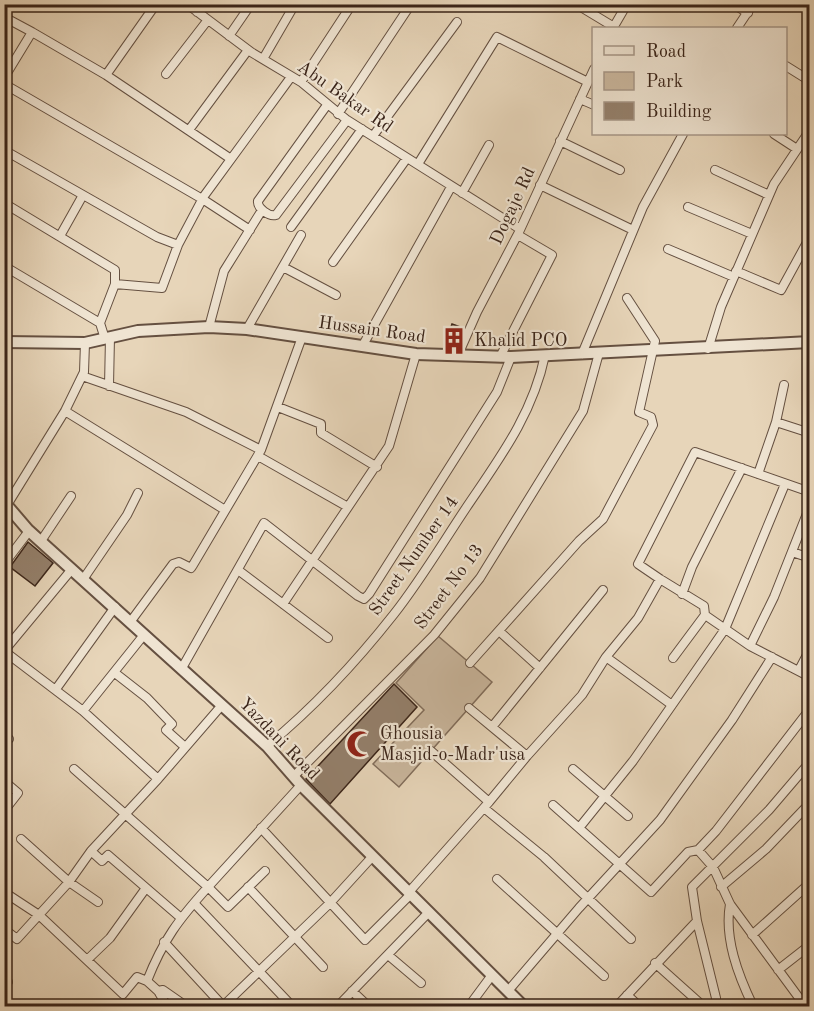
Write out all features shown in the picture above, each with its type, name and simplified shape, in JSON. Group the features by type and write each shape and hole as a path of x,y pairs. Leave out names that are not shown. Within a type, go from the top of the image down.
{"street":[{"name":"Abu Bakar Rd","path":"187,4 248,50 301,82 338,114 418,164 552,255 506,357"},
{"path":"197,12 202,4"},
{"path":"229,36 251,4"},
{"path":"263,59 295,4"},
{"path":"301,82 352,4"},
{"path":"338,114 411,4"},
{"path":"576,4 612,27"},
{"path":"615,27 627,4"},
{"path":"733,4 748,13"},
{"path":"738,27 753,4"},
{"path":"106,75 153,5"},
{"path":"4,17 106,75 231,159"},
{"path":"166,74 207,21"},
{"path":"373,136 457,22"},
{"path":"4,78 32,32"},
{"path":"418,164 497,37 588,82"},
{"path":"189,130 248,50"},
{"path":"787,67 810,81"},
{"name":"Dogaje Rd","path":"458,355 477,312 519,232 592,73"},
{"path":"115,284 162,288 178,245 204,200 291,77"},
{"path":"4,84 204,200 250,230"},
{"path":"580,99 592,104"},
{"path":"327,105 258,201 262,210 271,216 276,215 347,120"},
{"path":"291,227 362,129"},
{"path":"708,349 735,274 769,195 810,130"},
{"path":"582,354 633,230 682,135"},
{"path":"776,135 797,149"},
{"path":"560,141 620,170"},
{"path":"462,193 489,145"},
{"path":"4,150 157,237 178,245"},
{"path":"333,262 407,158"},
{"path":"715,170 769,195"},
{"path":"540,185 633,230"},
{"path":"363,345 451,187"},
{"path":"60,236 83,195"},
{"path":"4,203 115,270 115,284 100,323"},
{"path":"688,207 752,234"},
{"path":"209,327 224,271 262,210"},
{"path":"247,329 301,235"},
{"path":"668,249 781,290 810,237"},
{"path":"4,266 100,323 107,338 109,386"},
{"path":"283,267 336,296"},
{"path":"470,663 579,541 603,519 653,425 651,417 639,412 654,338 627,298"},
{"name":"Hussain Road","path":"4,342 85,343 138,331 209,327 247,329 416,354 506,357 708,349 810,342"},
{"path":"131,621 173,564 179,562 191,568 194,565 259,453 303,337"},
{"path":"6,504 65,411 82,376 85,343"},
{"name":"Street No 13","path":"147,981 164,942 180,918 261,828 298,781 434,635 480,578 583,411 598,353"},
{"path":"283,604 389,446 416,354"},
{"name":"Street Number 14","path":"267,746 289,728 394,615 436,556 516,435 541,378 545,355"},
{"path":"182,668 264,523 364,599 497,392 506,357"},
{"path":"82,376 186,412 348,507"},
{"path":"758,474 776,422 784,385"},
{"path":"278,406 321,424 321,434 377,467"},
{"path":"65,411 225,510"},
{"path":"776,422 807,433 810,416"},
{"path":"673,658 705,615 704,606 638,564 695,452 810,492"},
{"path":"682,594 692,567 742,468"},
{"path":"579,828 672,705 725,629 785,484"},
{"path":"84,578 127,515 138,493"},
{"path":"41,541 71,496"},
{"name":"Yazdani Road","path":"6,504 29,531 84,578 131,621 143,636 182,668 267,746 372,857 523,1006"},
{"path":"750,646 810,506"},
{"path":"4,564 29,531"},
{"path":"792,552 810,558"},
{"path":"72,569 4,651 83,711 158,779"},
{"path":"238,570 328,638"},
{"path":"261,828 365,940 410,893 527,756 567,714 606,657 638,618 660,579"},
{"path":"492,727 603,590"},
{"path":"56,689 115,607"},
{"path":"705,615 750,646 810,677"},
{"path":"498,632 540,668"},
{"path":"83,711 143,636"},
{"path":"799,670 810,649"},
{"path":"606,657 672,705"},
{"path":"508,991 660,820 685,787 772,657"},
{"path":"115,673 147,698 172,724 166,730 185,747"},
{"path":"4,929 17,939 69,882 91,851 128,813 222,705"},
{"path":"469,708 527,756"},
{"path":"553,805 651,892 688,852 698,850 716,831 810,709"},
{"path":"431,751 631,939"},
{"path":"716,998 697,921 692,887 769,810 810,762"},
{"path":"74,769 128,813 228,907 265,871"},
{"path":"573,769 628,816"},
{"path":"4,781 18,793 4,811"},
{"path":"721,887 766,849 810,803"},
{"path":"21,839 69,882 98,902"},
{"path":"698,850 713,867 730,904 805,1006"},
{"path":"91,851 102,861 108,855 180,918"},
{"path":"164,942 223,1006 330,903 372,857"},
{"path":"497,879 557,936 604,976"},
{"path":"752,935 810,883"},
{"path":"248,887 323,967"},
{"path":"87,960 110,938 146,888"},
{"path":"4,892 39,915 123,994 137,978 147,981 158,991 164,1001 159,1006"},
{"path":"194,903 292,1006"},
{"path":"730,904 726,922 740,979 753,1006"},
{"path":"338,1006 429,912"},
{"path":"617,1006 697,921"},
{"path":"778,970 810,945"},
{"path":"388,955 421,983"},
{"path":"655,963 703,1006"},
{"path":"469,1006 492,975"},
{"path":"158,991 163,990 186,1006"},
{"path":"352,991 368,1006"},
{"path":"627,995 639,1006"}],"green space":[{"path":"438,636 492,682 399,787 373,764 424,710 396,683"}],"building":[{"name":"Khalid PCO","path":"452,324 463,328 455,348 444,347"},
{"path":"28,542 53,563 35,586 10,567"},
{"name":"Ghousia Masjid-o-Madr'usa","path":"394,684 417,707 330,804 306,779"}],"place":[{"name":"Khalid PCO","path":"454,341"},
{"name":"Ghousia Masjid-o-Madr'usa","path":"360,744"}]}
